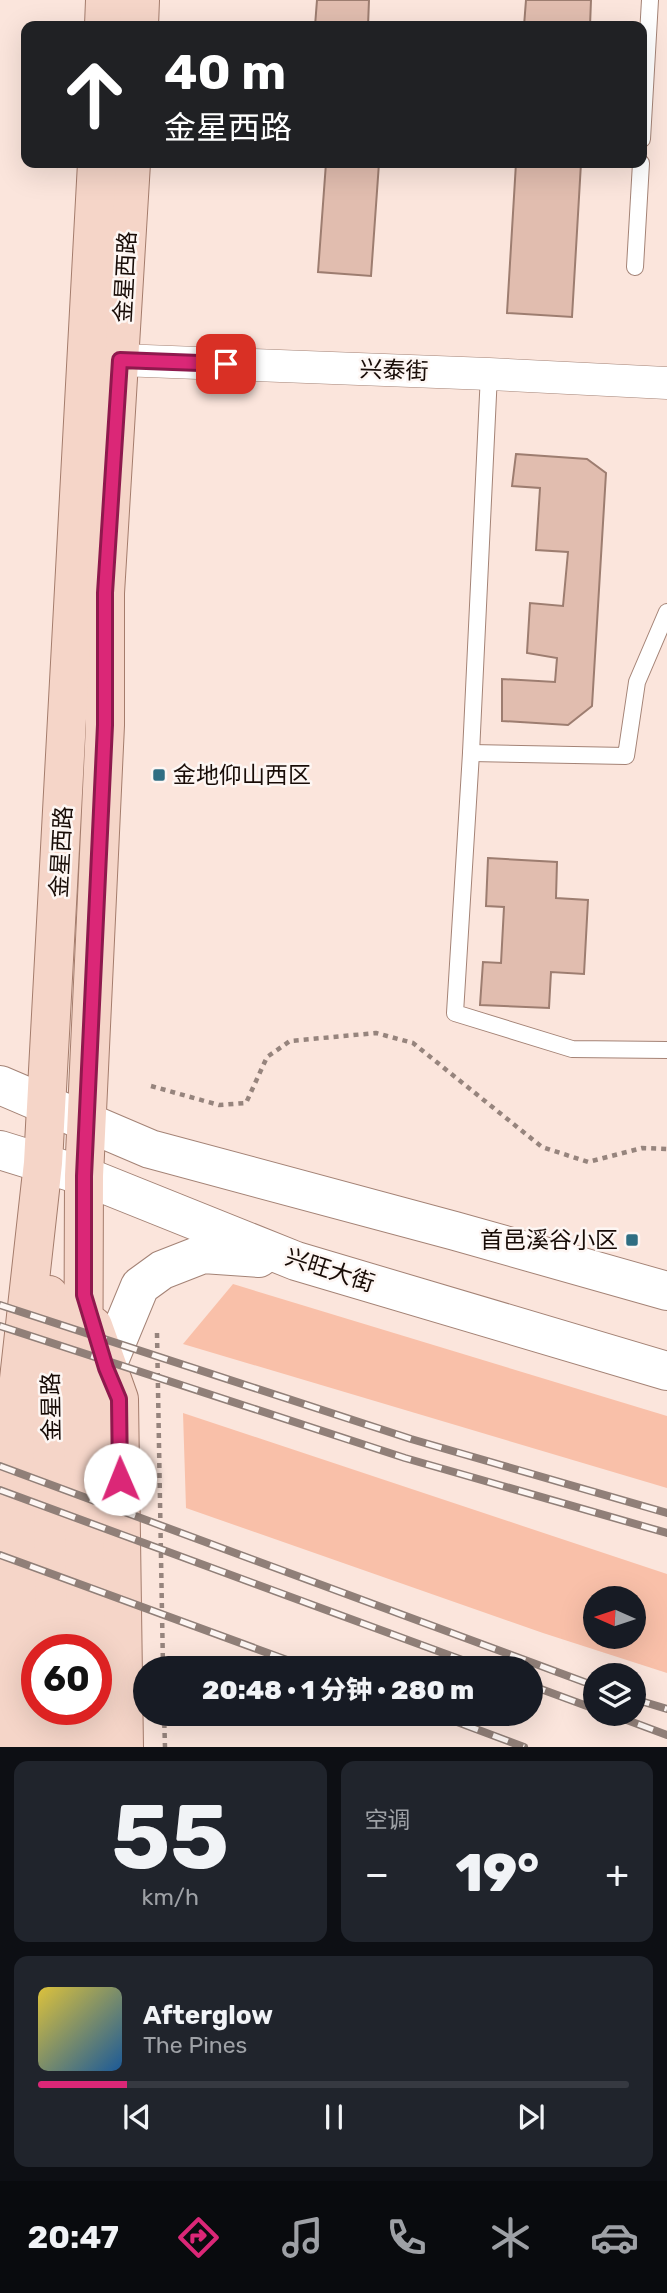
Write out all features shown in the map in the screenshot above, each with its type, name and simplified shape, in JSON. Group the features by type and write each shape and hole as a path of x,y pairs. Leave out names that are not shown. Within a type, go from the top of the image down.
{"main road":[{"path":"104,21 105,0"},
{"path":"139,21 140,0"},
{"name":"金星西路","path":"43,1163 97,168"},
{"name":"金星西路","path":"86,1634 83,1476 84,1176 105,725 105,593 131,168"},
{"path":"0,1085 149,1149 455,1231 667,1292"},
{"name":"兴旺大街","path":"0,1150 84,1176 296,1261 667,1371"},
{"path":"19,1747 14,1424 43,1163"},
{"name":"金星路","path":"43,1163 49,1291 54,1634"},
{"path":"83,1476 106,1368 139,1286 162,1270 203,1254 296,1261"},
{"path":"84,1295 106,1368 119,1399 124,1747"},
{"path":"55,1725 55,1747"},
{"path":"87,1725 87,1747"}],"street":[{"name":"兴泰街","path":"120,360 667,383"}],"lane":[{"path":"647,52 650,0"},
{"path":"635,267 641,168"},
{"path":"489,374 471,753 455,1013 572,1049 667,1050"},
{"path":"471,753 625,756 637,682 667,612"}],"path":[{"path":"151,1086 219,1105 246,1103 267,1057 290,1041 376,1033 413,1043 542,1147 588,1163 642,1148 667,1149"},
{"path":"157,1324 163,1656"},
{"path":"164,1726 165,1747"}],"shaded area":[{"path":"233,1284 667,1416 667,1488 183,1344"},
{"path":"183,1413 667,1574 667,1673 646,1666 646,1663 636,1663 593,1649 646,1649 646,1586 583,1586 583,1646 186,1508"}],"building":[{"path":"317,0 369,0 368,21 315,21"},
{"path":"526,0 591,0 590,21 524,21"},
{"path":"326,168 379,168 371,276 318,272"},
{"path":"516,168 581,168 572,317 507,313"},
{"path":"516,454 587,459 606,473 592,706 568,725 502,721 502,679 555,682 557,658 527,653 530,603 563,606 568,552 536,550 540,488 512,486"},
{"path":"488,858 557,862 556,898 588,900 584,974 551,972 549,1008 480,1005 483,962 501,963 504,907 486,906"}],"railway":[{"path":"0,1305 411,1439 667,1513"},
{"path":"0,1326 405,1458 667,1533"},
{"path":"0,1466 583,1682"},
{"path":"0,1490 451,1656"},
{"path":"0,1555 276,1656"},
{"path":"543,1690 583,1705"},
{"path":"646,1703 667,1709"},
{"path":"468,1726 524,1747"},
{"path":"643,1726 667,1735"}],"place":[{"name":"金地仰山西区","path":"159,775"},
{"name":"首邑溪谷小区","path":"632,1240"}],"route":[{"path":"120,1479 119,1399 106,1368 84,1295 84,1176 105,725 105,593 120,360 226,364"}]}
